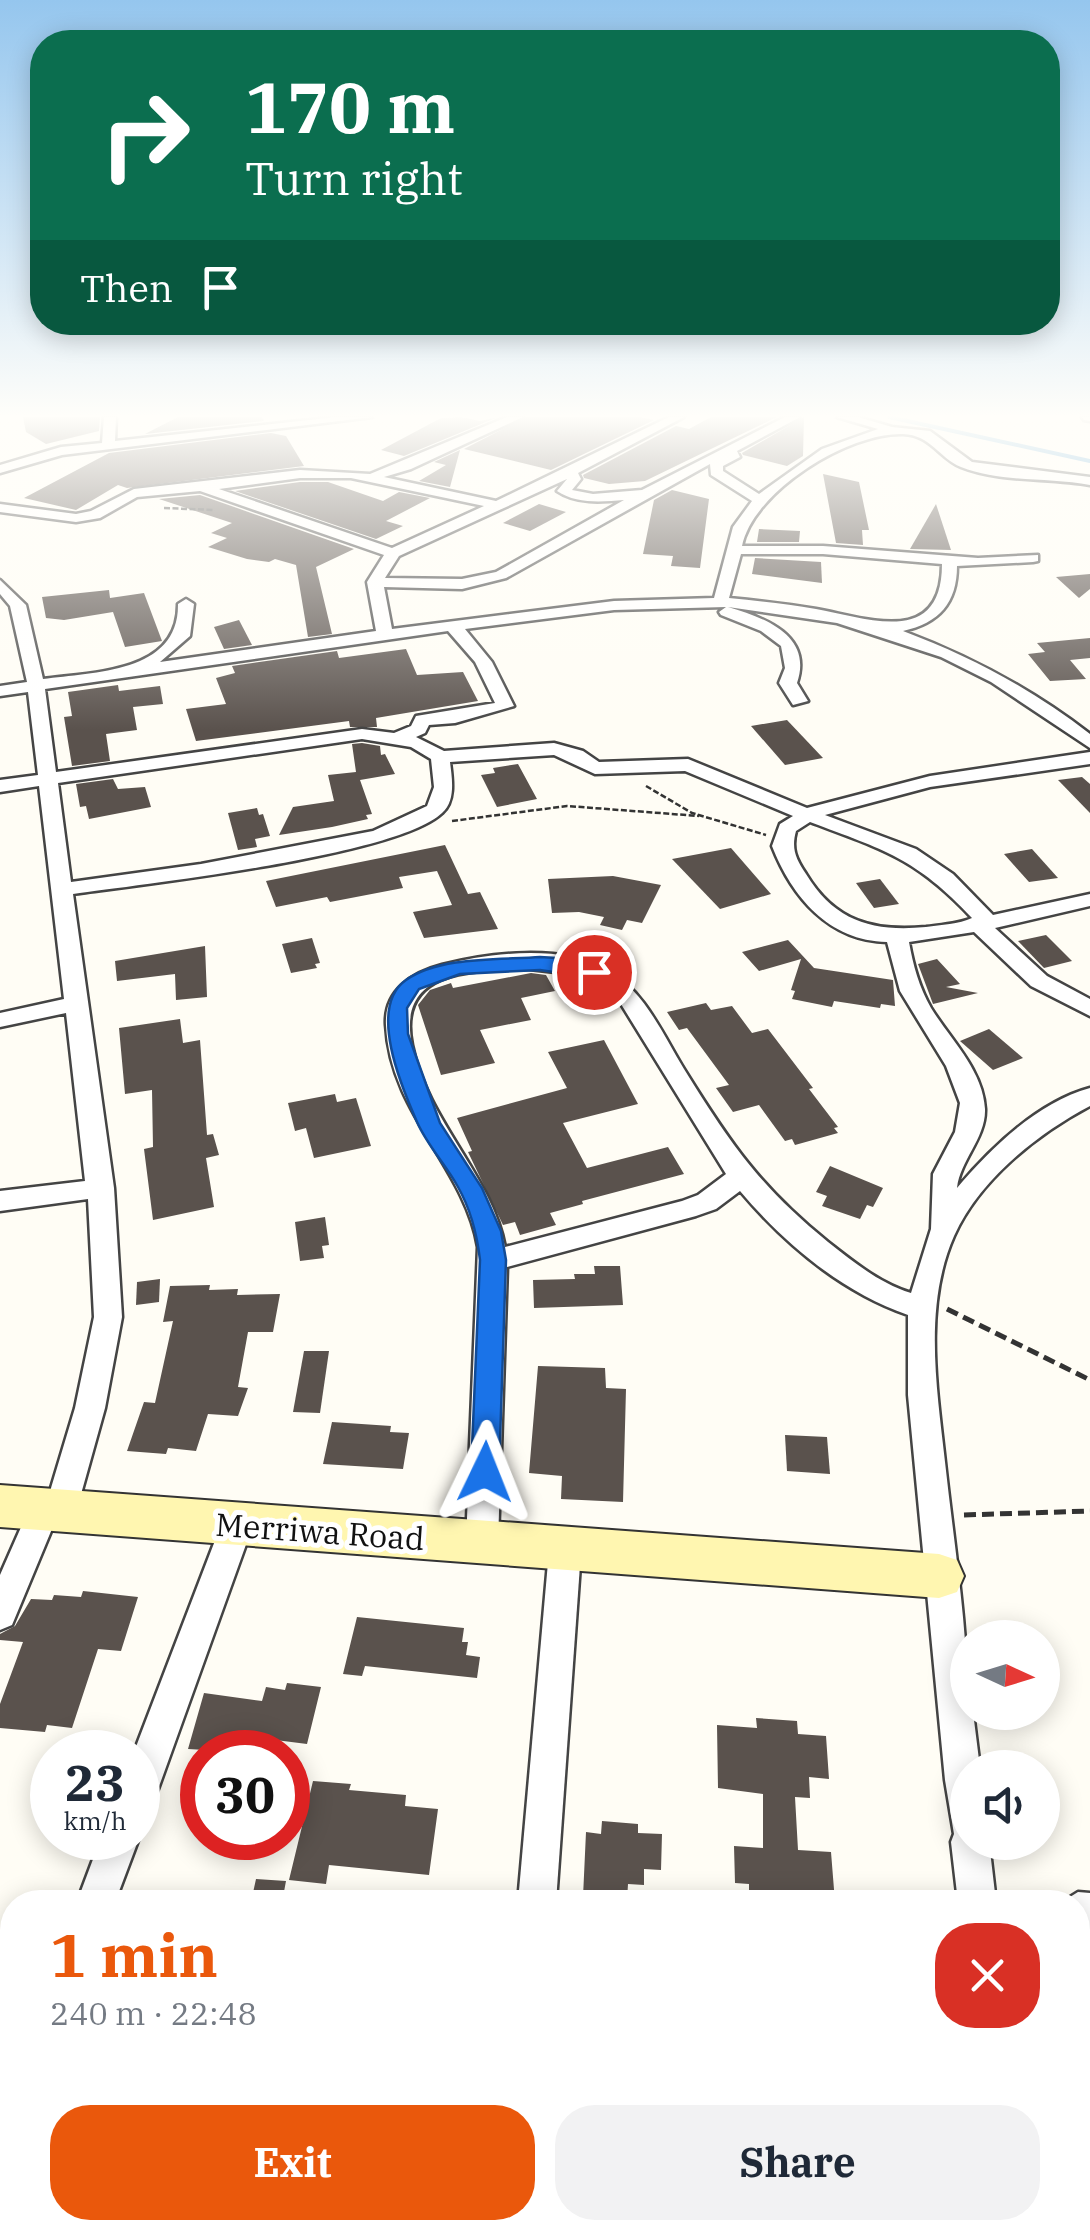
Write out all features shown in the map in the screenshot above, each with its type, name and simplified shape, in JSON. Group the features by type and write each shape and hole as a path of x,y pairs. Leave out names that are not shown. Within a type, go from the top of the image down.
{"street":[{"path":"302,522 394,553"},
{"path":"386,634 375,582 394,553 462,522"},
{"path":"375,582 462,584 501,575 598,522"},
{"path":"714,603 732,582 734,550 743,522"},
{"path":"734,550 822,550 949,562 998,563 1032,558"},
{"path":"875,628 914,625 937,609 950,588 949,562"},
{"path":"0,585 36,686 74,1004 101,1188 108,1317 90,1408 34,1510 0,1614"},
{"path":"714,603 782,636 794,652 796,669 788,683 799,701"},
{"path":"0,691 568,610 714,603 776,608 875,628 978,666 1061,718 1090,744"},
{"path":"136,671 183,639 187,630 186,604"},
{"path":"400,737 418,729 422,720 492,712 505,706 492,675 466,635 451,626"},
{"path":"0,786 362,734 400,737 424,745 440,757 554,748 576,755 594,768 688,765 928,864 1038,981 1090,1010"},
{"path":"60,890 201,870 393,832 436,809 442,795 440,757"},
{"path":"1090,758 894,790 806,814 788,828 782,846 813,897 839,923 857,931 897,935 1090,900"},
{"path":"897,935 901,965 918,1005 947,1047 970,1092 973,1109 972,1124 946,1174 944,1228 924,1303 922,1374 939,1576 960,1750"},
{"path":"482,1543 493,1260 482,1212 429,1124 398,1034 397,1008 402,996 426,977 482,965 540,964 574,966 610,982 630,1000 698,1112 742,1176 772,1211 850,1276 877,1293 924,1303"},
{"path":"0,1020 74,1004"},
{"path":"944,1228 988,1170 1028,1135 1090,1096"},
{"path":"493,1260 687,1209 707,1202 742,1176"},
{"path":"0,1201 101,1188"},
{"name":"Merriwa Road","path":"34,1510 939,1576"},
{"path":"160,1733 237,1525"},
{"path":"539,1890 565,1551"},
{"path":"100,1890 112,1860"},
{"path":"972,1860 976,1890"}],"path":[{"path":"611,768 699,816"},
{"path":"412,822 567,806 699,816 757,832 782,846"},
{"path":"924,1303 1090,1380"},
{"path":"934,1516 1090,1511"}],"building":[{"path":"228,522 276,522 354,549 316,567 332,634 308,637 296,565 275,559 247,559 208,547 227,538 211,533 232,523"},
{"path":"325,522 388,522 403,526 376,539"},
{"path":"506,522 548,522 530,531 503,523"},
{"path":"650,522 706,522 700,568 671,566 673,556 643,554"},
{"path":"832,522 867,522 869,530 862,530 863,545 836,543"},
{"path":"926,522 942,522 951,550 910,549"},
{"path":"759,529 800,531 799,542 757,542"},
{"path":"755,558 821,562 822,583 752,574"},
{"path":"1090,574 1090,589 1079,598 1056,577"},
{"path":"109,590 110,598 144,593 162,641 125,647 113,612 64,620 46,618 42,597"},
{"path":"239,620 252,645 224,649 214,627"},
{"path":"1090,638 1090,658 1070,660 1086,679 1050,681 1028,654 1045,652 1037,643"},
{"path":"406,649 417,675 463,672 478,701 376,718 377,727 350,727 349,721 196,741 186,709 226,704 216,678 235,673 232,666 337,651 339,658"},
{"path":"118,685 119,691 160,686 163,704 133,707 137,730 106,734 110,761 72,766 64,717 72,716 68,692"},
{"path":"787,720 823,758 785,765 751,726"},
{"path":"352,744 380,746 381,755 385,754 395,774 360,780 372,814 366,815 368,819 279,835 293,807 334,801 328,775 356,772"},
{"path":"518,764 537,799 497,807 481,775 495,773 493,768"},
{"path":"1082,777 1090,784 1090,813 1058,780"},
{"path":"113,779 118,789 145,787 151,807 89,819 86,806 80,807 76,784"},
{"path":"257,808 270,836 255,839 257,847 238,850 228,813"},
{"path":"445,845 468,894 480,892 498,929 424,938 413,912 452,905 437,871 399,877 403,888 330,902 327,897 276,907 266,881"},
{"path":"731,848 771,894 720,909 672,859"},
{"path":"1032,849 1058,878 1029,882 1004,854"},
{"path":"613,876 661,885 642,923 627,920 622,930 600,925 604,917 579,912 552,913 548,879"},
{"path":"880,879 899,904 874,908 856,883"},
{"path":"1046,935 1072,961 1044,968 1018,941"},
{"path":"312,938 320,963 315,964 317,968 291,973 282,944"},
{"path":"788,940 814,968 893,980 895,1006 881,1004 880,1008 834,1001 832,1007 792,999 801,959 759,971 742,952"},
{"path":"205,946 207,997 176,1000 175,974 117,981 115,961"},
{"path":"937,959 960,984 946,987 978,993 933,1004 918,964"},
{"path":"531,973 546,975 555,991 521,998 531,1020 480,1030 495,1063 441,1075 418,1005 430,990 451,983 453,988"},
{"path":"706,1003 711,1010 732,1006 752,1033 768,1029 813,1088 809,1089 838,1127 834,1128 838,1133 795,1145 792,1139 785,1141 759,1105 733,1112 716,1088 729,1085 687,1028 679,1030 667,1012"},
{"path":"180,1019 183,1043 200,1040 207,1135 213,1134 219,1155 206,1158 214,1207 153,1220 144,1149 153,1147 152,1090 125,1094 119,1028"},
{"path":"989,1029 1023,1058 993,1070 960,1041"},
{"path":"604,1040 638,1104 563,1123 587,1168 668,1147 684,1174 582,1201 583,1204 550,1213 556,1225 520,1235 515,1222 503,1225 468,1152 472,1151 457,1118 567,1088 548,1052"},
{"path":"335,1094 337,1102 356,1098 371,1146 314,1158 306,1128 295,1131 288,1103"},
{"path":"830,1166 883,1188 873,1207 867,1205 860,1219 822,1206 827,1196 816,1192"},
{"path":"325,1217 329,1245 322,1246 324,1258 300,1261 295,1222"},
{"path":"594,1266 620,1266 623,1305 534,1308 533,1280 575,1279 574,1274 595,1274"},
{"path":"160,1279 159,1302 136,1305 137,1282"},
{"path":"210,1285 209,1290 238,1289 237,1295 280,1294 273,1332 248,1332 238,1387 248,1388 238,1416 208,1414 196,1451 127,1451 144,1402 155,1403 173,1321 163,1322 170,1286"},
{"path":"304,1351 329,1351 320,1413 293,1412"},
{"path":"538,1366 605,1368 606,1388 626,1389 623,1502 561,1499 562,1476 529,1473"},
{"path":"332,1422 391,1426 390,1432 409,1433 403,1469 323,1464"},
{"path":"785,1435 827,1437 830,1474 787,1471"},
{"path":"83,1591 138,1597 121,1651 98,1649 72,1728 0,1728 0,1704 23,1642 0,1640 0,1634 15,1626 31,1599 52,1600 54,1595 81,1597"},
{"path":"357,1617 464,1628 462,1642 468,1642 466,1655 480,1657 477,1678 365,1666 362,1676 343,1674"},
{"path":"287,1683 321,1687 310,1732 193,1730 204,1693 262,1701 266,1687 285,1690"},
{"path":"756,1718 797,1721 798,1734 826,1736 829,1779 809,1777 810,1798 795,1797 798,1850 831,1852 834,1890 749,1890 749,1884 735,1883 734,1846 763,1848 763,1794 718,1788 717,1725 757,1728"},
{"path":"313,1781 351,1784 349,1790 406,1795 405,1806 438,1809 429,1875 329,1865 326,1884 289,1880 294,1860 310,1860"},
{"path":"602,1821 638,1824 638,1833 662,1834 661,1870 644,1869 644,1885 628,1884 628,1890 583,1890 586,1832 601,1834"},
{"path":"256,1879 286,1881 284,1890 254,1890"}],"route":[{"path":"485,1472 493,1260 489,1231 470,1188 429,1124 398,1034 397,1008 412,985 457,968 540,964 574,966 594,972"}]}
